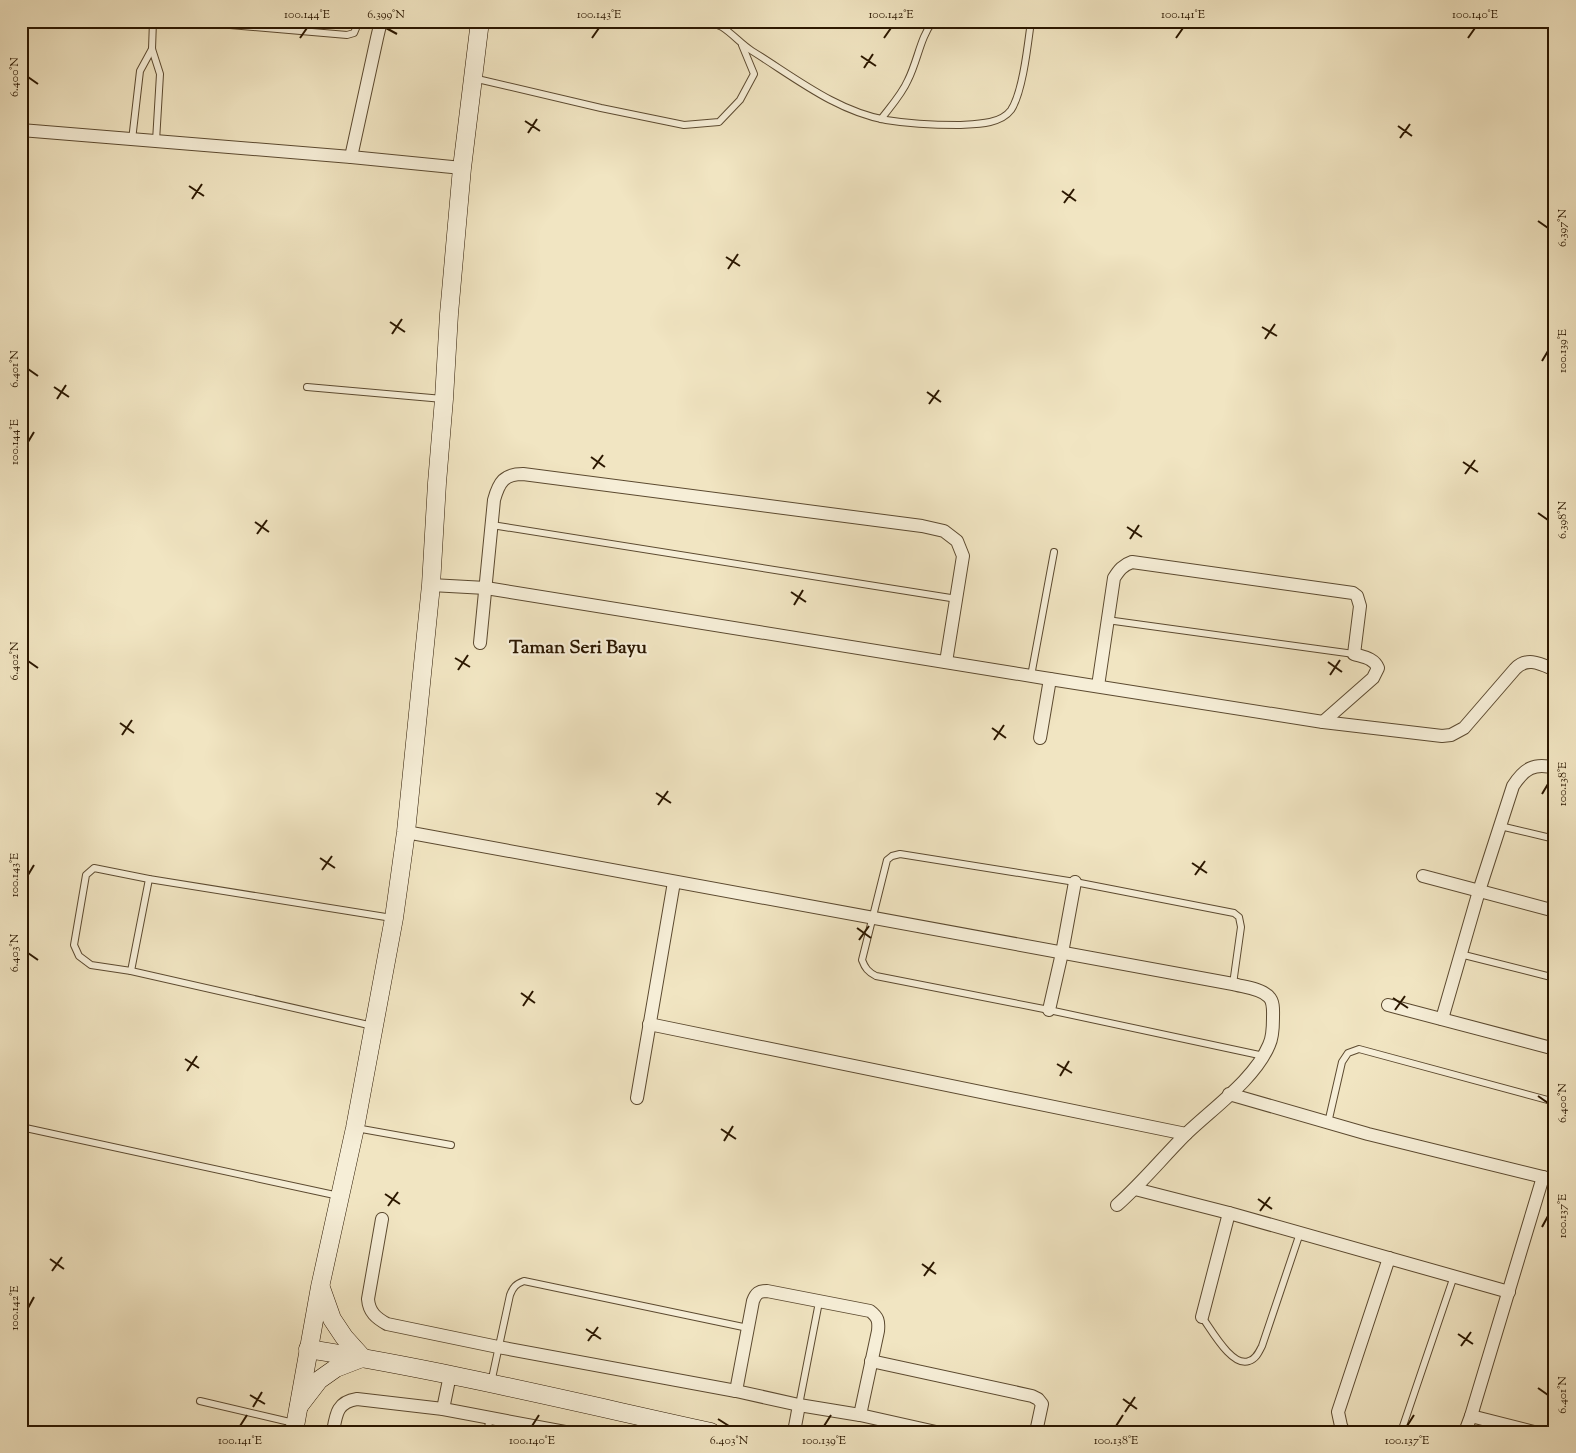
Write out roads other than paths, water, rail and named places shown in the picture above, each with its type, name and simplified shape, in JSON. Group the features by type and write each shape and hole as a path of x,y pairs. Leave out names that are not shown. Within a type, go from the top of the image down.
{"street":[{"path":"351,157 381,21"},
{"path":"295,1421 320,1287 355,1128 394,918 406,832 431,585 436,483 462,168 480,21"},
{"path":"21,130 462,168"},
{"path":"480,643 494,500 497,489 503,480 513,474 523,474 922,526 944,531 957,541 963,556 946,662"},
{"path":"1098,686 1114,578 1125,564 1132,562 1353,593 1358,596 1360,606 1354,654 1373,661 1378,668 1377,673 1374,678 1323,722"},
{"path":"431,585 486,588 1323,722 1442,736 1451,735 1464,728 1519,665 1526,662 1535,662 1555,670"},
{"path":"1040,738 1050,679"},
{"path":"1442,1020 1479,891 1513,786 1520,775 1529,768 1538,766 1555,768"},
{"path":"406,832 1233,984 1257,990 1270,997 1273,1005 1273,1023 1270,1043 1264,1056 1254,1069 1186,1134 1135,1189 1117,1205"},
{"path":"1423,876 1555,911"},
{"path":"637,1098 674,882"},
{"path":"1049,1010 1075,882"},
{"path":"1388,1005 1555,1049"},
{"path":"649,1024 1186,1134"},
{"path":"1229,1094 1328,1122 1549,1178 1509,1292 1472,1416 1465,1432"},
{"path":"1135,1189 1230,1213 1509,1292"},
{"path":"1202,1317 1230,1213"},
{"path":"382,1219 368,1307 372,1314 387,1324 498,1347 736,1391 799,1405 860,1415 936,1432"},
{"path":"1344,1432 1338,1412 1389,1258"},
{"path":"320,1287 332,1319 362,1358"},
{"path":"736,1391 753,1301 756,1294 761,1291 767,1291 870,1311 877,1316 879,1322 878,1331 860,1415"},
{"path":"308,1349 450,1376 711,1432"},
{"path":"295,1421 319,1380 336,1368 362,1358"},
{"path":"871,1362 1032,1396 1042,1404 1036,1432"},
{"path":"443,1409 450,1376"},
{"path":"333,1432 338,1411 342,1404 348,1400 357,1399 443,1409 565,1432"},
{"path":"794,1432 799,1405"},
{"path":"1472,1416 1534,1432"}],"lane":[{"path":"153,21 152,49 160,74 156,142"},
{"path":"183,21 347,36 354,33 359,21"},
{"path":"708,21 723,28 741,44 823,96 852,110 881,118 928,125 992,122 1001,118 1010,110 1022,80 1031,21"},
{"path":"881,118 901,94 914,65 924,34 931,22"},
{"path":"472,78 600,108 684,125 719,122 740,100 754,74 741,44"},
{"path":"132,140 140,70 152,49"},
{"path":"307,387 444,399"},
{"path":"492,525 957,599"},
{"path":"1031,676 1054,552"},
{"path":"1107,620 1354,654"},
{"path":"1500,826 1555,839"},
{"path":"1233,984 1241,927 1239,917 1234,912 1075,882 900,854 892,856 887,860 862,960 868,972 876,976 1049,1010 1264,1056"},
{"path":"373,1026 131,971 91,965 79,956 74,945 86,875 94,868 149,879 394,918"},
{"path":"131,971 149,879"},
{"path":"1460,954 1555,978"},
{"path":"1328,1122 1342,1062 1348,1053 1360,1049 1555,1102"},
{"path":"21,1127 340,1196"},
{"path":"355,1128 451,1145"},
{"path":"1202,1317 1230,1356 1242,1362 1249,1362 1253,1359 1262,1346 1300,1233"},
{"path":"1401,1432 1454,1276"},
{"path":"491,1385 498,1347 513,1288 524,1281 748,1328"},
{"path":"799,1405 819,1302"},
{"path":"200,1401 295,1421"},
{"path":"487,1432 490,1418"}],"district":[{"name":"Taman Seri Bayu","path":"578,646"}]}
